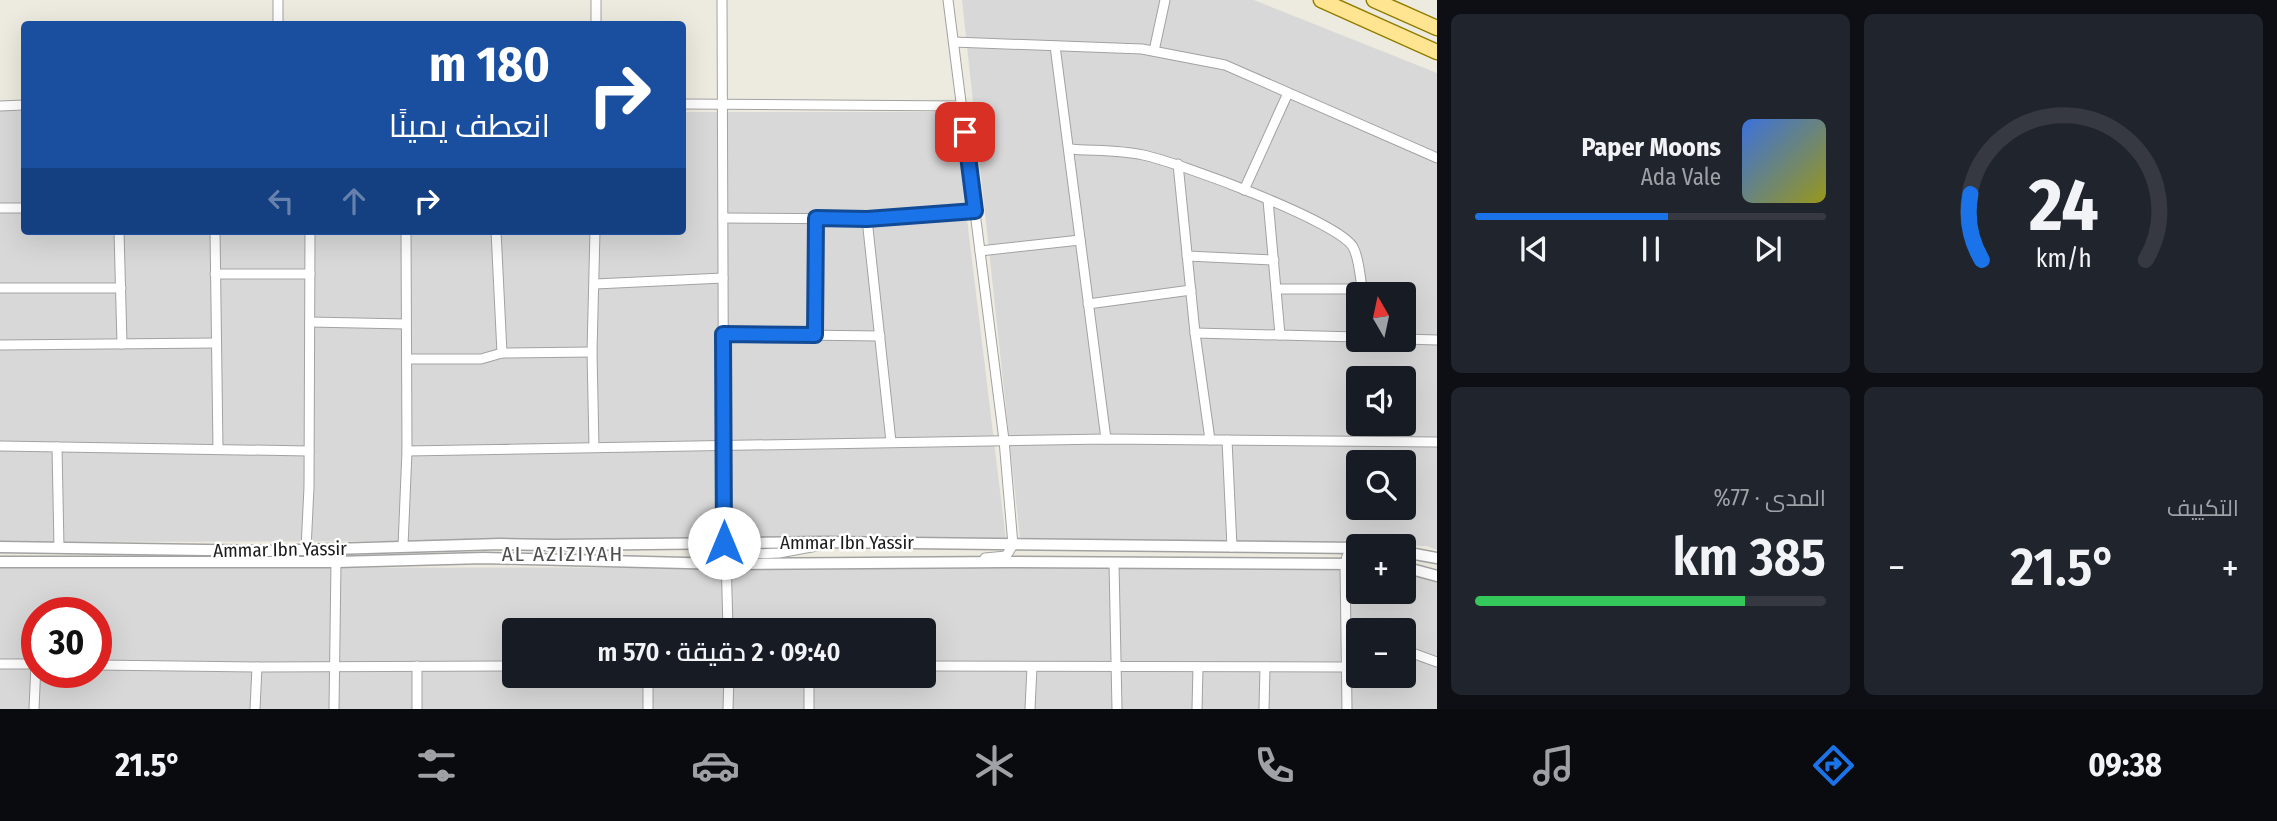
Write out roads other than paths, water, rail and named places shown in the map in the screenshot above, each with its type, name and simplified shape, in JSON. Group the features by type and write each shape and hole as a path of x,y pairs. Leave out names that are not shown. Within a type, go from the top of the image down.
{"main road":[{"path":"1321,0 1437,52"},
{"path":"1374,0 1437,29"}],"street":[{"path":"278,0 278,21"},
{"path":"596,0 596,21"},
{"path":"722,0 724,543"},
{"path":"944,563 1006,556 1013,545 1004,440 948,0"},
{"path":"1154,51 1165,0"},
{"path":"954,42 1154,51 1225,65 1437,159"},
{"path":"1055,46 1106,439"},
{"path":"1244,190 1289,93"},
{"path":"686,103 961,106"},
{"path":"0,106 21,105"},
{"path":"1069,149 1142,154 1178,164 1333,229 1352,246 1360,282"},
{"path":"1178,164 1195,333 1210,440"},
{"path":"1268,200 1280,335"},
{"path":"0,208 21,208"},
{"path":"723,218 867,219 975,211"},
{"path":"815,335 816,218"},
{"path":"867,219 891,442"},
{"path":"119,235 122,344"},
{"path":"215,235 218,450"},
{"path":"306,549 310,235"},
{"path":"403,547 407,451 406,235"},
{"path":"496,235 502,353"},
{"path":"594,447 592,352 595,235"},
{"path":"980,251 1080,240"},
{"path":"1187,256 1274,260"},
{"path":"215,274 310,274"},
{"path":"594,284 723,278"},
{"path":"0,288 121,288"},
{"path":"1276,289 1346,291"},
{"path":"1088,304 1191,290"},
{"path":"310,322 406,324"},
{"path":"1195,333 1346,337"},
{"path":"723,334 880,336"},
{"path":"1416,339 1437,340"},
{"path":"0,345 216,343"},
{"path":"407,359 481,359 502,353 592,352"},
{"path":"407,451 1106,439 1437,442"},
{"path":"1227,440 1232,547"},
{"path":"0,446 309,451"},
{"path":"57,447 59,547"},
{"path":"727,618 726,555 779,553 835,542"},
{"name":"Ammar Ibn Yassir","path":"0,547 306,549 835,542 1346,550"},
{"path":"1416,554 1437,558"},
{"name":"Ammar Ibn Yassir","path":"0,562 336,562 484,558 725,564 1345,564"},
{"path":"1346,560 1347,618"},
{"path":"334,709 336,562"},
{"path":"1114,562 1117,709"},
{"path":"1416,570 1437,576"},
{"path":"1416,654 1437,662"},
{"path":"0,664 21,664"},
{"path":"112,665 502,666"},
{"path":"416,709 417,666"},
{"path":"936,666 1346,667"},
{"path":"256,709 257,667"},
{"path":"1030,709 1032,667"},
{"path":"1198,667 1198,709"},
{"path":"1264,709 1265,667"},
{"path":"34,709 35,688"},
{"path":"648,688 648,709"},
{"path":"728,709 729,688"},
{"path":"808,709 809,688"},
{"path":"1346,688 1347,709"}],"district":[{"name":"AL AZIZIYAH","path":"563,554"}]}
